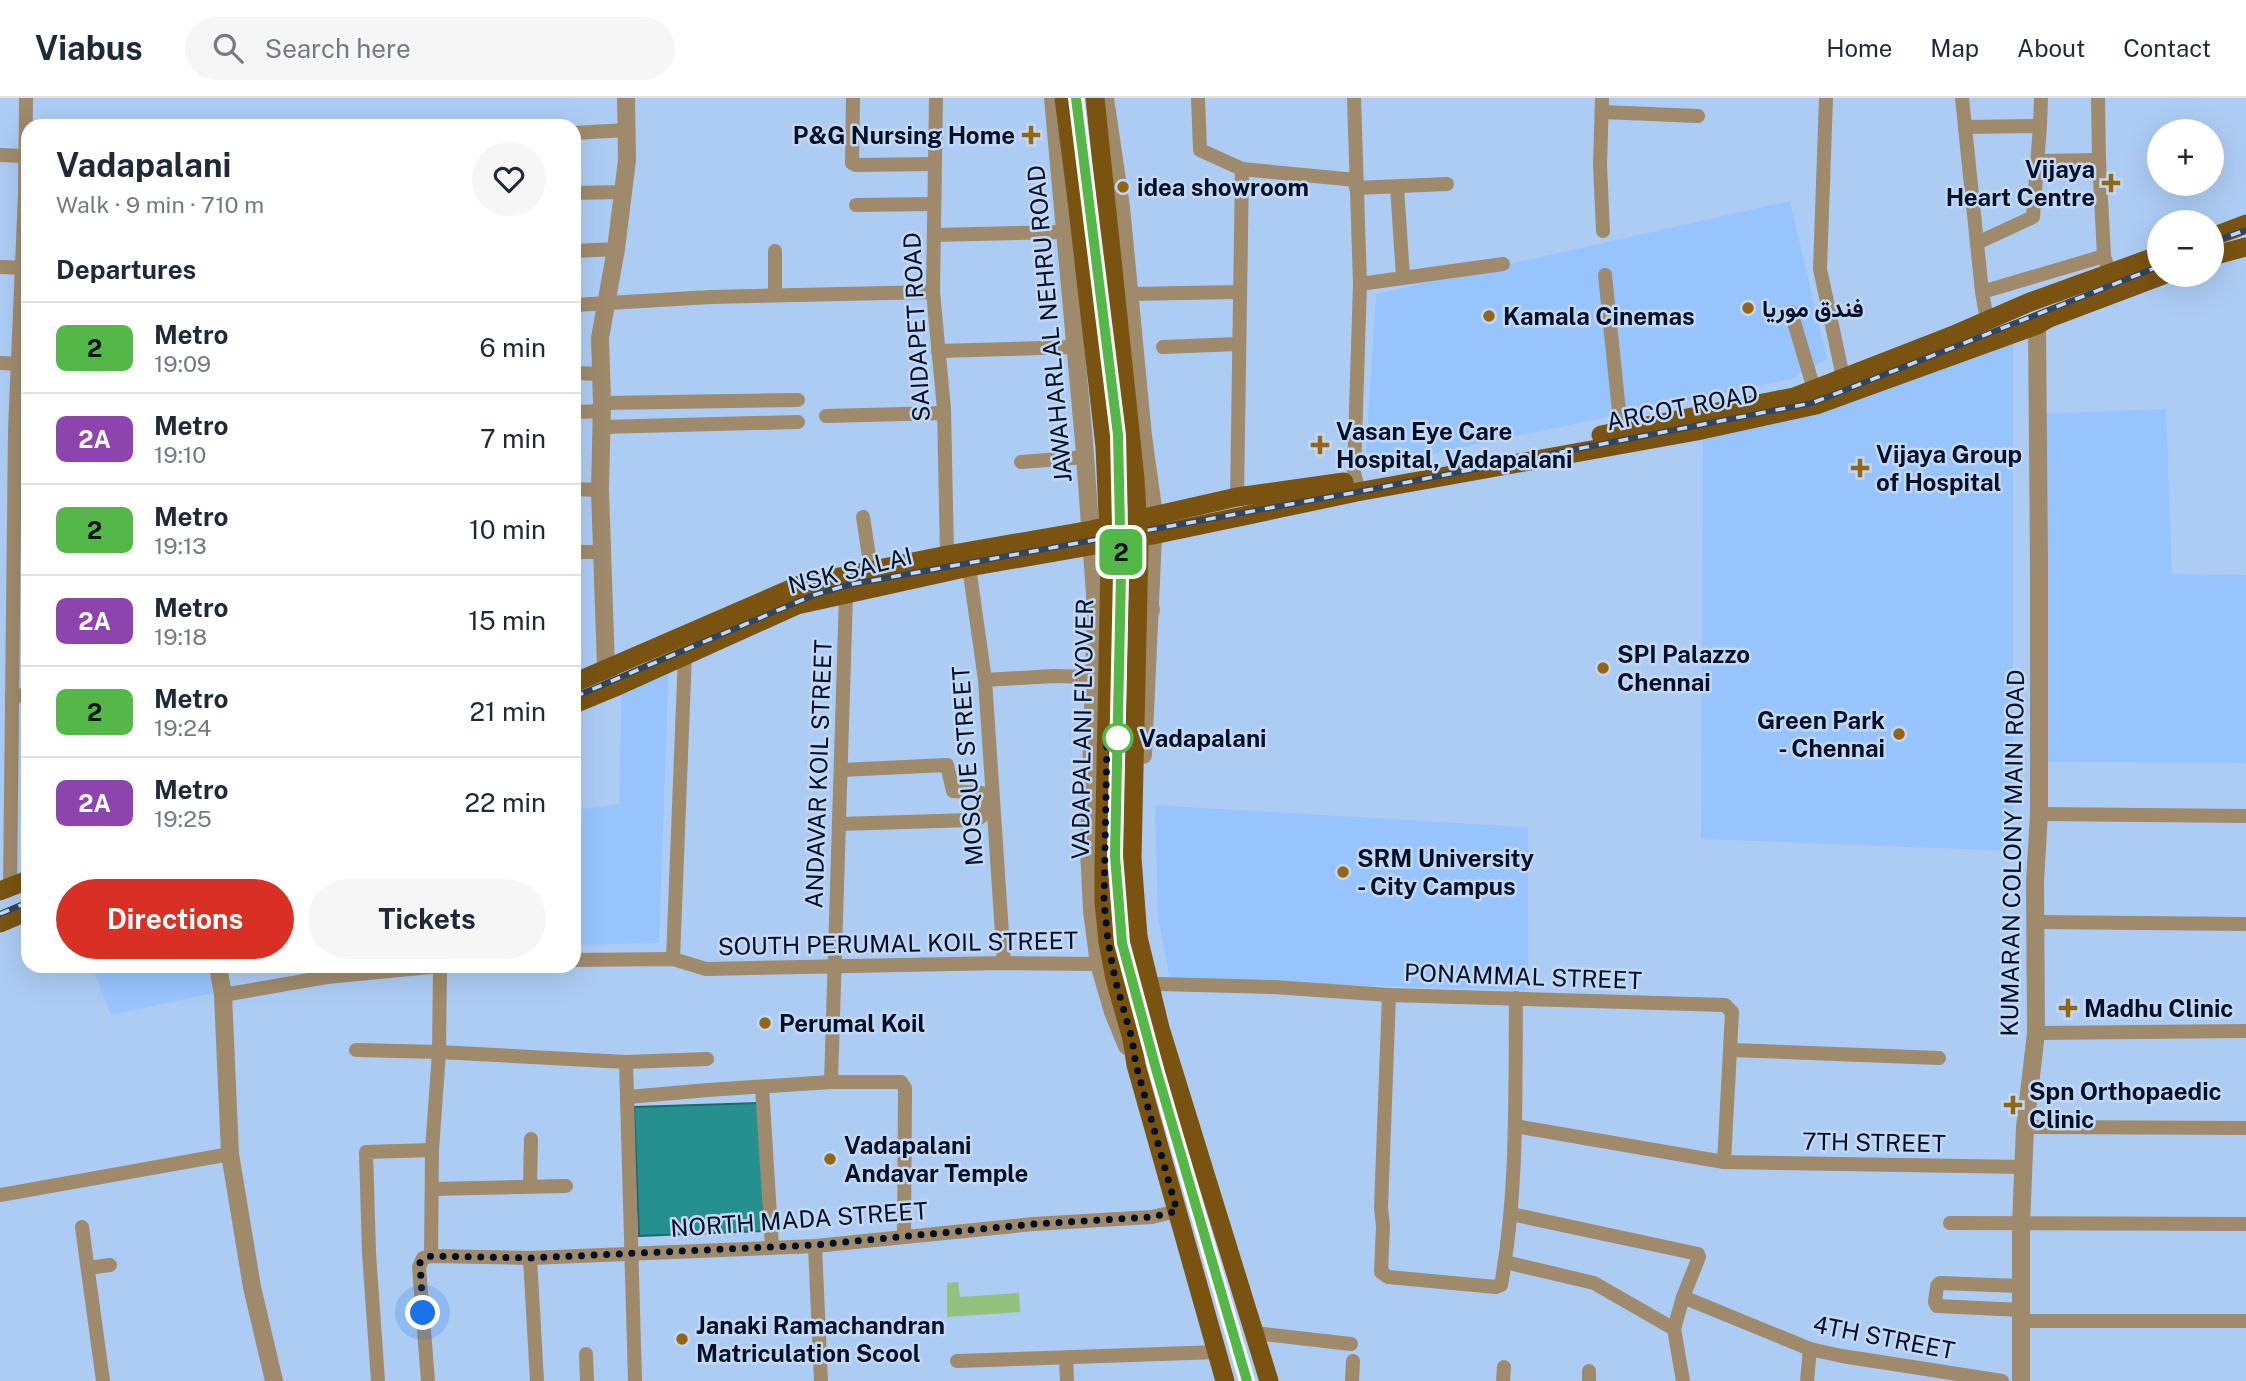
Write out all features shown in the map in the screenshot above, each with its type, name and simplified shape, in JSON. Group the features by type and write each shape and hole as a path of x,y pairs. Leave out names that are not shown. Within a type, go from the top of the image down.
{"main road":[{"name":"VADAPALANI FLYOVER","path":"1064,98 1105,447 1110,560 1104,902 1115,979 1132,1039 1136,1065 1226,1381"},
{"path":"1095,98 1135,479 1139,547 1133,871 1138,936 1160,1027 1269,1381"},
{"path":"2224,232 2246,224"},
{"path":"2224,253 2246,247"},
{"name":"ARCOT ROAD","path":"1539,454 1621,431 1783,399 1814,389 1956,334 2107,265 2147,257"},
{"name":"ARCOT ROAD","path":"1153,535 1411,476 1697,431 1816,405 2038,325 2049,318 2147,281"},
{"name":"ARCOT ROAD","path":"1091,538 1154,515 1237,497 1411,476"},
{"name":"NSK SALAI","path":"581,701 797,605 1091,538 1153,535"},
{"path":"581,680 800,585 947,555 1091,538"},
{"path":"0,923 21,914"}],"street":[{"path":"25,119 26,98"},
{"path":"581,133 626,130 626,98"},
{"path":"853,98 852,163 935,163"},
{"name":"SAIDAPET ROAD","path":"936,98 933,292 944,412 947,555"},
{"name":"JAWAHARLAL NEHRU ROAD","path":"1053,98 1086,457 1096,608 1089,849 1099,964 1112,1013 1136,1065"},
{"path":"1105,98 1121,207 1136,368 1154,515 1140,837 1145,936 1159,984 1171,1056"},
{"path":"1198,98 1200,150 1241,169 1397,187 1447,184"},
{"path":"1354,98 1360,284 1354,472 1356,481"},
{"path":"1826,98 1820,269 1843,377"},
{"path":"1962,98 1987,320"},
{"path":"1977,243 2032,217 2041,98"},
{"path":"1982,292 2107,265 2099,160 2098,98"},
{"path":"1603,231 1600,164 1602,105 1698,116"},
{"path":"613,688 606,668 600,490 600,338 616,248 627,160 626,122"},
{"path":"1965,127 2040,126"},
{"path":"0,156 21,156"},
{"path":"2038,161 2099,160"},
{"path":"1237,497 1241,169"},
{"path":"1397,187 1403,277"},
{"path":"581,193 622,191"},
{"path":"856,205 934,204"},
{"path":"934,235 1065,232"},
{"path":"581,250 616,248"},
{"path":"775,251 775,295"},
{"path":"1360,284 1503,264"},
{"path":"0,267 21,268"},
{"path":"1605,275 1621,431"},
{"path":"581,306 711,297 933,292"},
{"path":"1129,294 1238,292"},
{"path":"1791,312 1814,389"},
{"name":"KUMARAN COLONY MAIN ROAD","path":"2021,1381 2020,1286 2025,1126 2036,1033 2035,922 2039,814 2038,325"},
{"path":"1163,348 1237,344"},
{"path":"938,351 1075,347"},
{"path":"21,350 18,364 21,414"},
{"path":"0,363 18,364"},
{"path":"1078,373 1136,368"},
{"path":"581,373 602,374"},
{"path":"602,414 798,400"},
{"path":"581,412 798,422"},
{"path":"826,416 944,412"},
{"path":"1021,462 1086,457"},
{"path":"581,489 600,490"},
{"path":"863,517 871,570"},
{"path":"581,551 602,552"},
{"name":"MOSQUE STREET","path":"969,567 985,680 1004,963"},
{"path":"13,886 6,750 21,594"},
{"name":"ANDAVAR KOIL STREET","path":"831,1082 846,594"},
{"path":"1096,608 1151,610"},
{"path":"673,959 685,654"},
{"path":"985,680 1093,677"},
{"path":"12,696 21,695"},
{"path":"839,824 972,820 982,815 981,793 953,790 947,765 841,770"},
{"path":"2039,814 2246,816"},
{"path":"2035,922 2246,924"},
{"name":"SOUTH PERUMAL KOIL STREET","path":"581,960 673,959 706,969 1004,963 1099,964"},
{"path":"219,973 223,995 230,1154 252,1287 274,1381"},
{"path":"223,995 327,977 368,973"},
{"path":"428,1381 419,1267 427,1257 433,1189 432,1150 439,1052 440,973"},
{"name":"PONAMMAL STREET","path":"1159,984 1274,987 1389,995 1729,1006 1732,1012 1732,1050 1724,1162"},
{"path":"1389,995 1381,1272 1388,1277 1496,1287 1501,1285 1511,1214 1517,998"},
{"path":"2036,1033 2246,1031"},
{"path":"356,1050 626,1062 706,1059"},
{"path":"1732,1050 1939,1058"},
{"path":"626,1062 635,1381"},
{"path":"628,1097 831,1082 901,1082 905,1088 904,1236"},
{"path":"762,1087 772,1247"},
{"name":"7TH STREET","path":"1515,1126 1724,1162 2024,1167"},
{"path":"2025,1126 2246,1128"},
{"path":"530,1186 531,1139"},
{"path":"378,1381 369,1253 366,1152 432,1150"},
{"path":"0,1195 230,1154"},
{"path":"433,1189 566,1186"},
{"name":"NORTH MADA STREET","path":"427,1257 530,1258 815,1245 1152,1217 1177,1211"},
{"path":"1511,1214 1698,1254 1674,1329 1682,1381"},
{"path":"1950,1223 2246,1224"},
{"path":"82,1227 103,1381"},
{"path":"815,1245 821,1381"},
{"path":"530,1258 537,1381"},
{"path":"1505,1262 1594,1283 1674,1329"},
{"path":"88,1268 110,1265"},
{"path":"2020,1286 1940,1283 1937,1286 1935,1302 1937,1306 2021,1316 2246,1321"},
{"name":"4TH STREET","path":"1683,1297 1810,1349 2002,1381"},
{"path":"1255,1333 1351,1344"},
{"path":"1807,1381 1810,1349"},
{"path":"957,1361 1218,1352"},
{"path":"586,1354 587,1381"},
{"path":"1066,1358 1067,1381"},
{"path":"1352,1381 1353,1361"}],"shaded area":[{"path":"1790,201 1827,359 1791,379 1391,462 1366,451 1376,294"},
{"path":"2013,332 2013,851 1701,839 1703,440 1831,408"},
{"path":"2166,409 2172,574 2246,575 2246,763 2039,762 2040,414"},
{"path":"669,658 659,943 581,945 582,809 619,804 622,679"},
{"name":"SRM University - City Campus","path":"1155,805 1528,827 1528,990 1170,980 1158,917"},
{"path":"95,973 210,973 213,993 111,1015"},
{"path":"759,1103 764,1231 639,1236 634,1107"},
{"path":"958,1282 960,1297 1019,1293 1020,1312 947,1317 947,1283"}],"railway":[{"path":"1076,98 1118,435 1121,574 1115,856 1122,943 1149,1046 1247,1381"},
{"path":"2224,238 2246,230"},
{"path":"581,694 814,595 848,585 1357,492 1812,403 2147,271"},
{"path":"0,914 21,905"}],"metro line":[{"name":"2","path":"1076,98 1118,435 1121,574 1115,856 1118,914 1130,976 1247,1381"}],"place":[{"name":"P&G Nursing Home","path":"1031,135"},
{"name":"Vijaya Heart Centre","path":"2111,183"},
{"name":"idea showroom","path":"1123,187"},
{"name":"فندق موريا","path":"1748,308"},
{"name":"Kamala Cinemas","path":"1489,316"},
{"name":"Vasan Eye Care Hospital, Vadapalani","path":"1320,445"},
{"name":"Vijaya Group of Hospital","path":"1860,468"},
{"name":"SPI Palazzo Chennai","path":"1603,668"},
{"name":"Green Park - Chennai","path":"1899,734"},
{"name":"Vadapalani","path":"1118,738"},
{"name":"SRM University - City Campus","path":"1343,872"},
{"name":"Madhu Clinic","path":"2068,1008"},
{"name":"Perumal Koil","path":"765,1023"},
{"name":"Spn Orthopaedic Clinic","path":"2013,1105"},
{"name":"Vadapalani Andavar Temple","path":"830,1159"},
{"name":"Janaki Ramachandran Matriculation Scool","path":"682,1339"}],"route":[{"path":"423,1313 419,1267 423,1258 431,1256 530,1258 815,1245 1034,1224 1152,1217 1177,1211 1136,1065 1132,1039 1115,979 1106,922 1104,869 1107,740 1118,738"}]}
